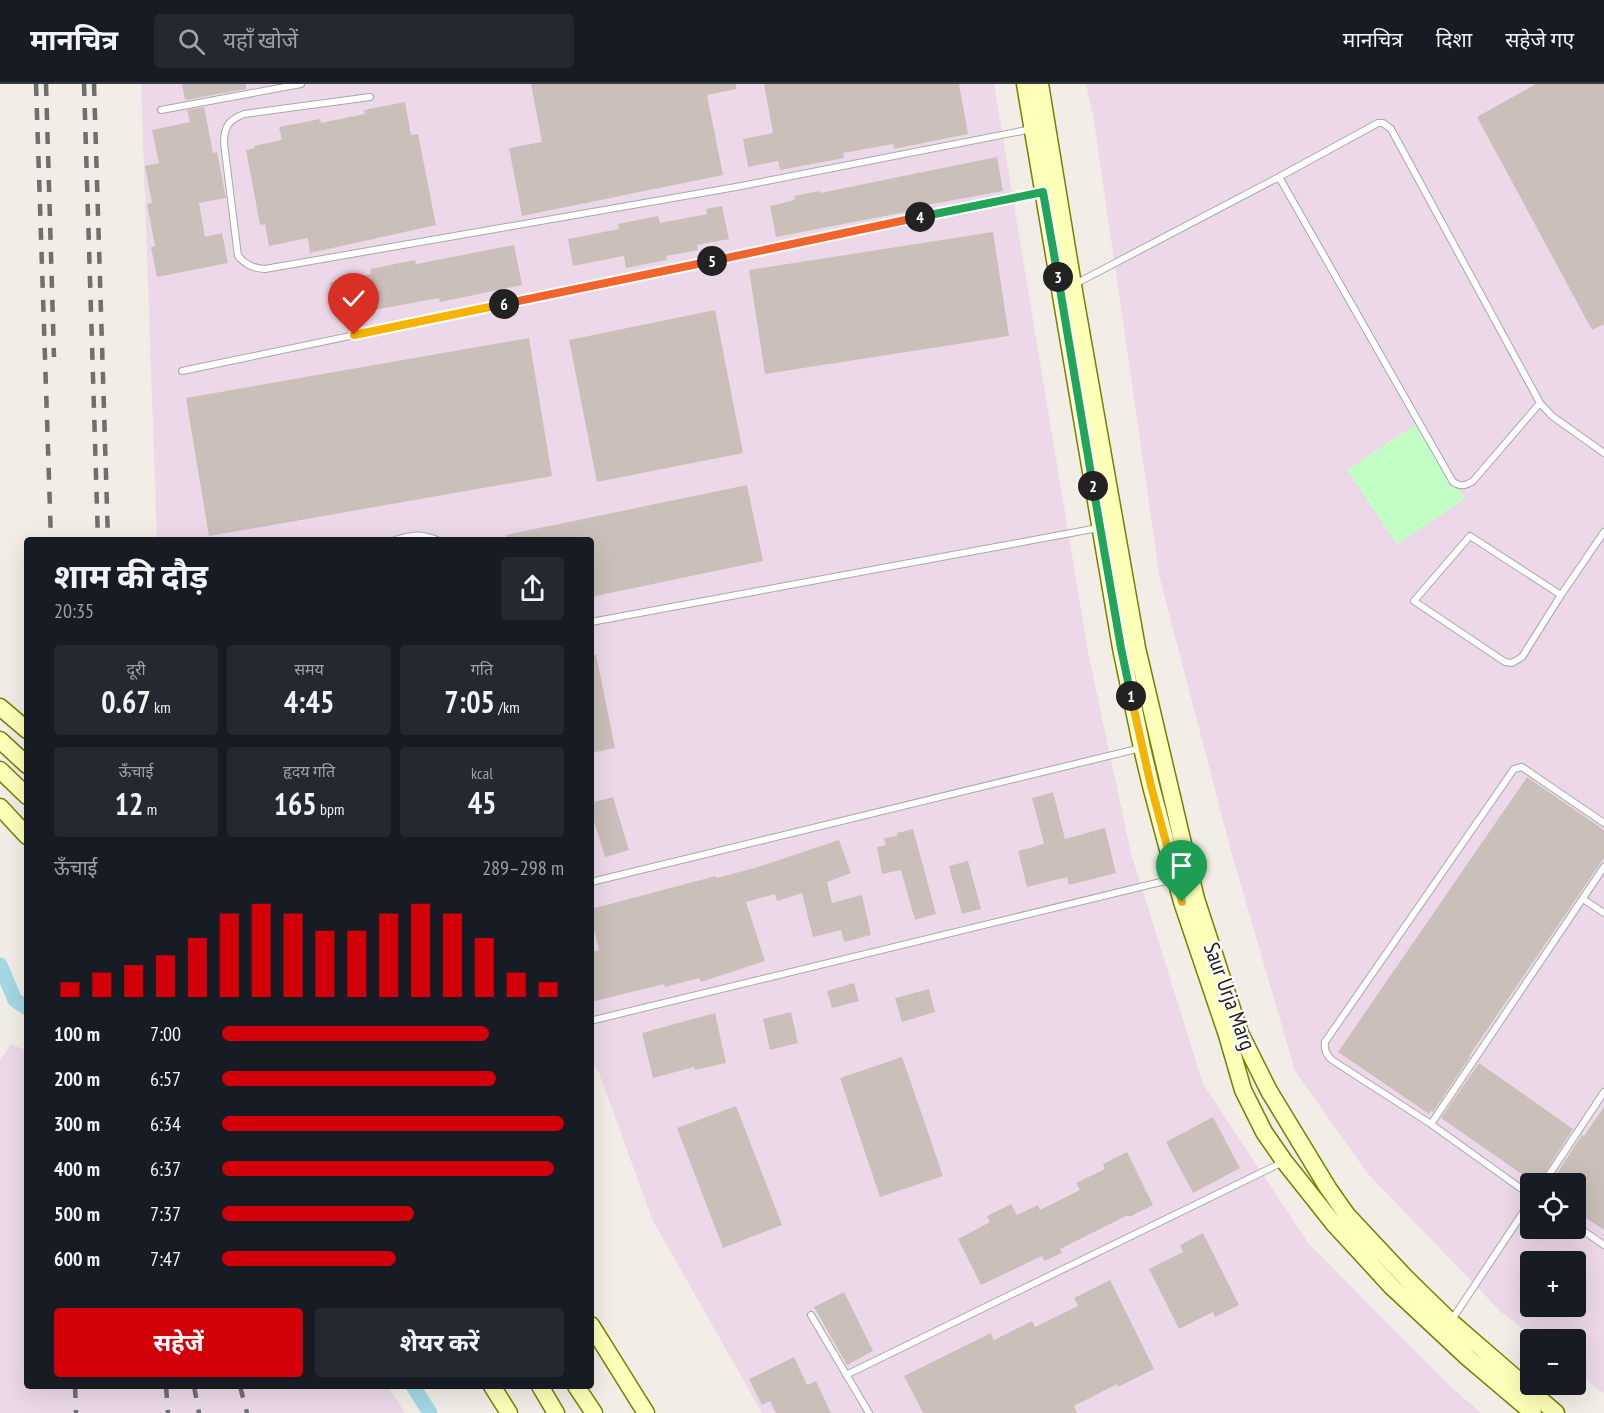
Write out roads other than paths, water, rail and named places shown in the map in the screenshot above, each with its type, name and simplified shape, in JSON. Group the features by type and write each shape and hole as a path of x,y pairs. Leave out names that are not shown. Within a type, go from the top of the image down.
{"street":[{"name":"Saur Urja Marg","path":"1025,84 1043,192 1067,287 1137,648 1196,899 1240,1033 1269,1091 1347,1215 1406,1278 1446,1327 1533,1413"},
{"name":"Saur Urja Marg","path":"1040,84 1100,527 1121,648 1142,748 1175,878 1243,1090 1264,1132 1284,1161 1334,1224 1392,1287 1556,1413"},
{"path":"0,707 24,727"},
{"path":"0,740 24,762"},
{"path":"0,770 24,793"},
{"path":"1156,807 1174,802"},
{"path":"0,807 24,833"},
{"path":"594,1331 646,1413"},
{"path":"494,1389 509,1413"},
{"path":"542,1389 556,1413"},
{"path":"578,1389 594,1413"}],"lane":[{"path":"161,110 301,84"},
{"path":"370,97 244,114 233,119 227,126 224,143 236,245 238,256 245,264 265,269 736,188 1033,129"},
{"path":"1067,287 1378,123 1383,123 1388,125 1540,404 1552,416 1604,453"},
{"path":"1279,177 1454,482 1466,485 1473,481 1540,404"},
{"path":"182,371 1043,192"},
{"path":"594,621 1100,527"},
{"path":"1561,595 1470,536 1414,602 1505,662 1512,663 1522,657 1604,532"},
{"path":"407,537 415,535 430,537"},
{"path":"594,881 1142,748"},
{"path":"1520,1187 1431,1124 1332,1060 1324,1049 1325,1041 1514,769 1522,767 1604,823"},
{"path":"1431,1124 1604,867"},
{"path":"594,1020 1175,878"},
{"path":"1583,899 1604,913"},
{"path":"1550,1173 1604,1092"},
{"path":"846,1375 1284,1161"},
{"path":"1446,1327 1520,1217"},
{"path":"1586,1233 1604,1245"},
{"path":"811,1315 869,1413"}],"waterway":[{"path":"0,965 15,1000 24,1006"},
{"path":"415,1389 430,1413"}],"railway":[{"path":"36,84 51,537"},
{"path":"46,84 54,357"},
{"path":"84,84 98,537"},
{"path":"94,84 108,537"},
{"path":"75,1389 76,1413"},
{"path":"166,1389 168,1413"},
{"path":"195,1389 199,1413"},
{"path":"241,1389 247,1413"}]}
